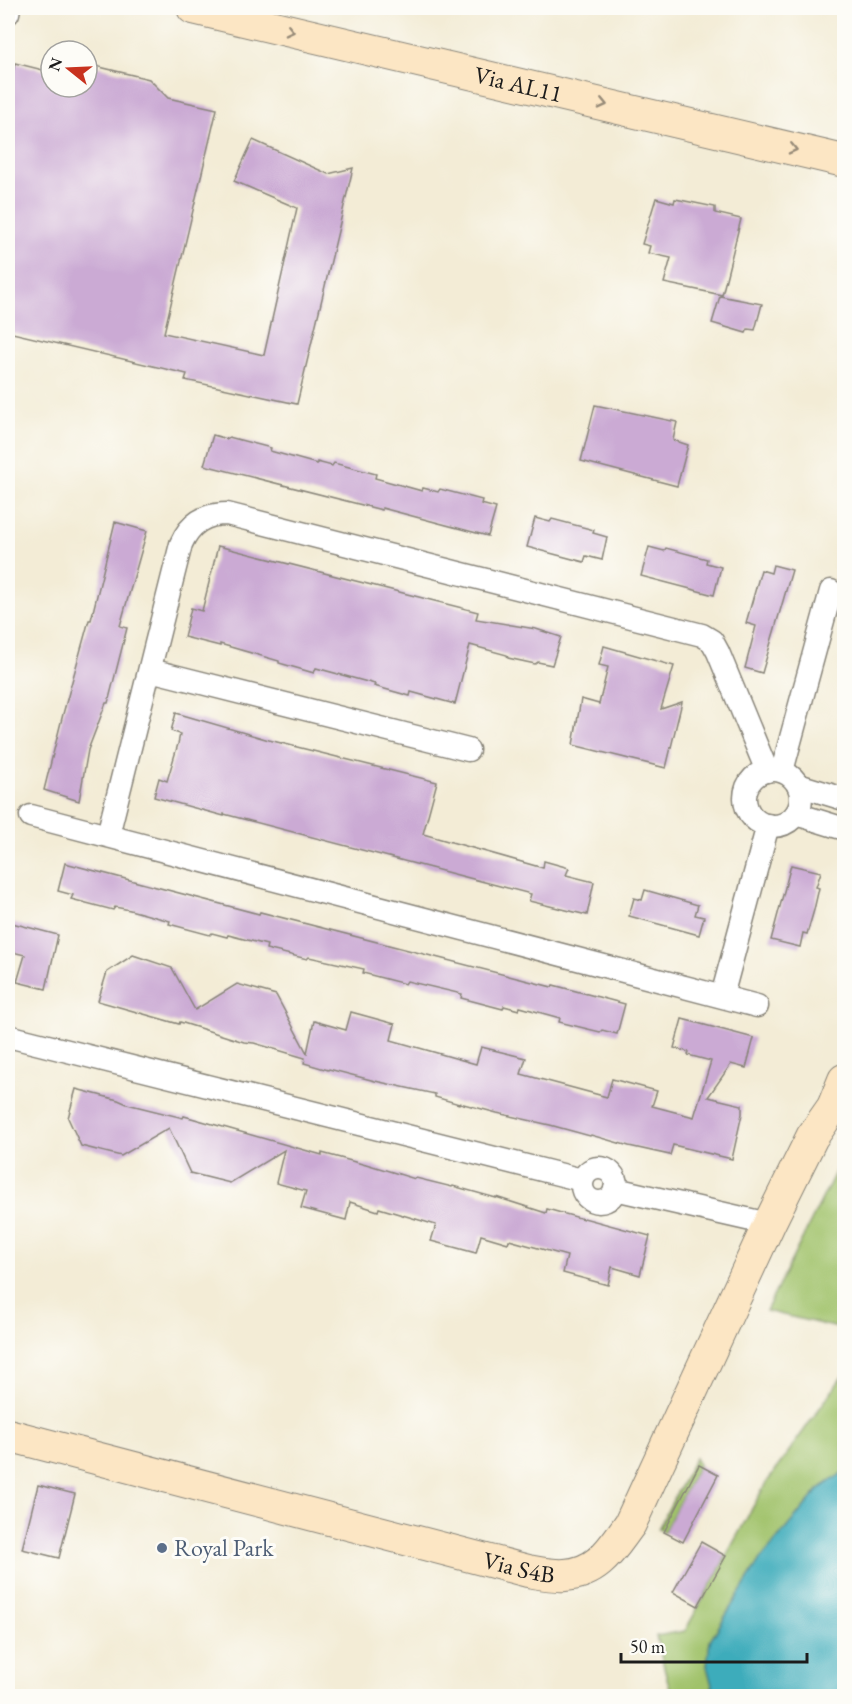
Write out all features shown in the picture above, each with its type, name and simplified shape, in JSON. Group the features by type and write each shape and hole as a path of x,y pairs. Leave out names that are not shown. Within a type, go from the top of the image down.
{"street":[{"path":"8,13 9,8"},
{"name":"Via AL11","path":"192,8 844,161"},
{"path":"108,835 181,544 185,534 200,519 210,515 227,514 702,635 712,641 782,776 801,795 796,814 787,823 774,826 755,819 750,813 746,799 749,785 754,779 782,776 844,799"},
{"path":"782,776 831,591"},
{"path":"150,670 468,750"},
{"path":"796,814 838,827"},
{"path":"31,816 757,1006"},
{"path":"722,996 768,825"},
{"path":"8,1036 582,1180 584,1175 592,1169 603,1168 608,1170 614,1178 615,1189 769,1224"},
{"name":"Via S4B","path":"8,1435 528,1571 566,1575 587,1570 604,1559 630,1524 769,1224 812,1137 833,1107 844,1080"},
{"name":"Via S4B","path":"798,1167 821,1140 844,1128"}],"green space":[{"path":"844,1158 844,1326 842,1329 766,1311 836,1171"},
{"path":"844,1374 844,1472 819,1489 760,1560 710,1641 707,1666 713,1689 718,1696 674,1696 669,1686 656,1636 685,1631 765,1485"},
{"path":"695,1458 699,1465 664,1532 658,1529"}],"water":[{"path":"844,1472 844,1696 718,1696 713,1689 707,1666 710,1641 760,1560 819,1489"}],"building":[{"path":"15,63 39,69 39,99 99,99 99,67 149,79 168,98 217,109 164,333 264,355 297,208 234,181 253,140 328,174 353,168 297,404 185,380 187,374 8,332 8,95"},
{"path":"656,198 674,203 675,199 715,207 715,213 741,219 722,295 664,283 671,258 648,253 650,246 642,244"},
{"path":"720,296 762,304 755,330 748,329 746,333 712,323"},
{"path":"595,405 677,422 673,440 688,445 677,486 581,461"},
{"path":"213,435 271,448 270,451 317,464 317,462 332,466 334,463 376,474 375,478 422,491 423,488 438,492 440,489 482,500 481,504 496,508 488,536 204,465"},
{"path":"535,518 550,522 552,519 594,530 593,533 607,537 602,560 586,556 584,562 527,547"},
{"path":"115,522 147,531 120,626 127,628 108,703 106,703 88,750 79,801 44,790 63,714 89,620 91,620"},
{"path":"218,546 478,612 476,619 536,629 561,637 552,665 508,658 507,655 470,645 455,704 411,692 410,696 316,668 314,673 220,644 220,646 184,637 191,608 202,611"},
{"path":"649,547 664,551 666,548 707,559 706,563 721,567 714,595 641,576"},
{"path":"773,565 792,570 762,673 745,668 756,626 746,623 761,570 771,573"},
{"path":"604,646 674,666 661,709 682,702 666,768 573,745 581,699 599,704 608,667 599,665"},
{"path":"176,713 269,740 437,782 423,834 543,868 544,861 569,868 566,875 594,882 587,915 529,901 531,894 154,797 159,778 167,781 178,744 180,734 171,731"},
{"path":"65,863 259,914 260,912 625,1004 617,1034 559,1022 560,1018 520,1007 519,1010 504,1006 503,1009 461,998 462,994 407,981 405,984 363,973 364,969 266,949 267,945 228,935 227,937 212,933 210,935 130,910 115,907 113,910 71,899 73,895 58,891"},
{"path":"791,865 821,872 816,887 819,888 814,910 807,934 803,933 800,947 771,940"},
{"path":"645,890 698,905 695,915 704,917 699,935 629,916 634,898 642,900"},
{"path":"8,922 58,935 46,989 17,982 25,955 8,951"},
{"path":"133,955 172,968 195,1010 237,984 276,995 307,1053 314,1021 346,1030 351,1012 395,1024 391,1040 476,1064 481,1047 526,1058 521,1074 607,1097 612,1079 657,1091 652,1106 694,1117 711,1061 688,1055 689,1052 674,1048 682,1019 754,1038 746,1068 731,1064 708,1097 742,1105 732,1159 673,1145 670,1155 459,1104 435,1097 435,1094 328,1070 304,1063 305,1058 98,1001 107,972"},
{"path":"76,1089 183,1118 184,1116 322,1155 322,1153 366,1164 415,1179 496,1197 546,1213 547,1209 650,1236 640,1275 612,1267 608,1285 563,1273 567,1256 509,1240 508,1243 481,1235 476,1253 431,1241 436,1225 379,1208 378,1211 350,1202 346,1220 301,1208 306,1191 276,1183 284,1150 230,1183 190,1173 169,1128 121,1156 81,1146 68,1118"},
{"path":"699,1465 718,1475 683,1542 664,1532"},
{"path":"38,1485 75,1494 59,1558 22,1549"},
{"path":"701,1542 726,1556 698,1606 673,1592"}],"place":[{"name":"Royal Park","path":"162,1548"}]}
